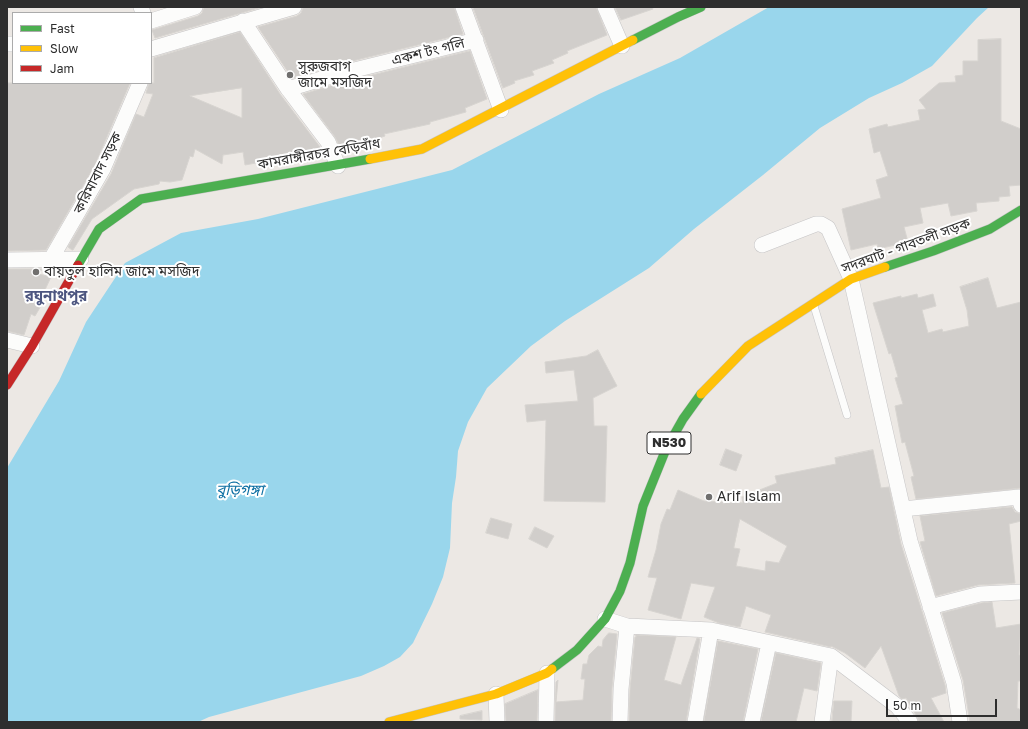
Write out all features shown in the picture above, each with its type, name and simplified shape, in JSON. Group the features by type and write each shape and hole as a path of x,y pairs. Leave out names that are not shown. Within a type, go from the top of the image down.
{"main road":[{"name":"কামরাঙ্গীরচর বেড়িবাঁধ","path":"7,385 32,346 99,229 141,199 338,166 422,149 501,110 622,46 676,12 701,7"},
{"name":"সদরঘাট - গাবতলী সড়ক","path":"389,722 437,716 496,694 547,673 577,650 605,619 620,591 630,563 643,506 666,449 704,390 748,346 812,302 851,279 933,251 990,229 1021,211"}],"street":[{"path":"152,21 195,7"},
{"path":"152,49 294,7"},
{"path":"462,7 476,40 501,110"},
{"path":"605,7 622,46"},
{"path":"243,21 288,89 328,142 338,166"},
{"name":"একশ টং গলি","path":"288,89 338,74 476,40"},
{"name":"করিমাবাদ সড়ক","path":"50,259 103,169 140,84"},
{"path":"762,245 816,224 821,224 828,228 851,279 910,541 954,683 960,722"},
{"path":"7,260 81,259"},
{"path":"7,340 32,346"},
{"path":"903,509 1019,497 1021,505"},
{"path":"930,607 980,594 1021,592"},
{"path":"605,619 627,626 711,630 830,656 897,706 910,722"},
{"path":"620,722 621,689 627,626"},
{"path":"695,722 711,630"},
{"path":"752,722 769,643"},
{"path":"822,722 830,656"},
{"path":"546,722 547,673"},
{"path":"496,694 497,722"}],"lane":[{"path":"812,302 847,415"}],"water":[{"name":"বুড়িগঙ্গা","path":"769,7 989,7 932,66 902,83 869,98 820,128 694,229 649,268 565,321 531,346 487,388 468,422 458,451 452,503 450,548 443,577 413,643 400,657 361,676 209,717 198,722 7,722 7,468 59,381 86,322 125,263 181,233 258,219 452,170 599,94 680,58"}],"building":[{"path":"204,7 262,7 155,38 152,30 198,16 202,13"},
{"path":"454,7 463,34 336,65 292,78 258,27 297,16 301,13 303,8"},
{"path":"473,7 596,7 607,35 567,51 568,53 552,60 554,63 532,71 534,75 514,81 515,83 503,88"},
{"path":"615,7 652,7 653,9 621,20"},
{"path":"240,32 280,94 322,151 245,165 243,152 223,155 222,164 195,149 193,157 190,156 182,180 170,182 160,181 159,184 134,189 92,219 72,250 68,247 111,174 136,114 144,117 153,94 146,93 149,84 154,83 154,58","holes":["242,88 242,118 190,96"]},
{"path":"1001,39 1001,121 1021,129 1021,185 1009,186 1010,196 999,197 999,201 976,203 977,211 951,216 948,203 920,208 923,223 904,227 908,242 878,249 877,244 851,250 842,209 881,198 876,180 888,176 880,151 874,153 869,129 887,124 888,127 920,120 918,110 926,109 919,100 939,83 956,82 955,76 963,75 963,61 978,61 978,40"},
{"path":"470,51 487,99 465,108 466,112 430,122 430,124 384,134 385,136 373,141 341,149 335,137 303,94 340,83"},
{"path":"7,83 130,84 95,165 46,250 7,251"},
{"path":"8,269 42,269 39,274 51,277 44,292 48,294 35,316 31,314 24,335 7,331"},
{"path":"988,278 997,308 1021,302 1021,488 916,499 911,477 914,476 905,442 902,443 895,406 903,404 895,378 898,377 873,303 901,296 901,298 917,294 918,298 933,294 936,306 922,310 928,333 942,329 943,332 969,326 967,310 960,287"},
{"path":"598,350 617,386 593,398 594,426 607,426 605,502 544,501 546,420 527,422 525,405 578,401 574,370 546,373 545,362 586,356"},
{"path":"726,449 742,455 736,471 720,465"},
{"path":"873,450 881,488 889,487 901,544 945,685 946,693 931,698 944,722 919,722 906,698 902,699 899,696 881,646 865,668 845,653 831,646 765,632 771,615 746,606 740,627 719,623 704,617 715,587 691,583 681,619 648,610 657,578 648,577 656,550 661,524 667,509 670,510 678,490 704,501 723,502 723,504 727,502 743,503 742,497 777,483 775,476 836,464 835,458","holes":["740,519 787,546 779,563 766,561 765,571 736,566 740,549 734,548"]},
{"path":"1012,507 1015,512 1021,514 1021,521 1009,524 1015,583 978,585 936,596 920,542 925,541 920,516"},
{"path":"491,518 512,524 508,539 486,533"},
{"path":"535,527 554,536 547,548 529,539"},
{"path":"992,602 996,628 1021,624 1019,655 1021,655 1021,681 1018,681 1017,708 1021,710 1021,722 970,722 963,680 942,613 981,603"},
{"path":"609,633 617,634 612,688 611,722 555,722 556,682 558,680 556,702 583,700 585,679 581,679 583,664 587,664 589,655 598,646 602,647 603,640"},
{"path":"636,635 676,637 664,680 681,685 697,638 700,639 686,722 629,722 630,690"},
{"path":"718,641 758,649 743,722 704,722"},
{"path":"776,653 821,663 817,691 804,688 796,722 761,722"},
{"path":"538,690 537,721 506,721 505,704"},
{"path":"834,701 852,701 851,722 832,722"},
{"path":"482,711 482,720 460,719 460,716"}],"traffic: fast":[{"path":"633,40 701,7"},
{"path":"78,265 99,229 141,199 370,159"},
{"path":"885,267 933,251 990,229 1021,210"},
{"path":"552,669 577,650 605,619 620,591 630,563 643,506 666,449 683,419 701,394"}],"traffic: slow":[{"path":"370,159 422,149 633,40"},
{"path":"701,394 748,346 851,279 885,267"},
{"path":"389,722 496,694 547,673 552,669"}],"traffic: jam":[{"path":"7,385 32,346 78,265"}],"place":[{"name":"সুরুজবাগ জামে মসজিদ","path":"290,75"},
{"name":"বায়তুল হালিম জামে মসজিদ","path":"36,272"},
{"name":"Arif Islam","path":"709,497"}],"district":[{"name":"রঘুনাথপুর","path":"56,296"}]}
